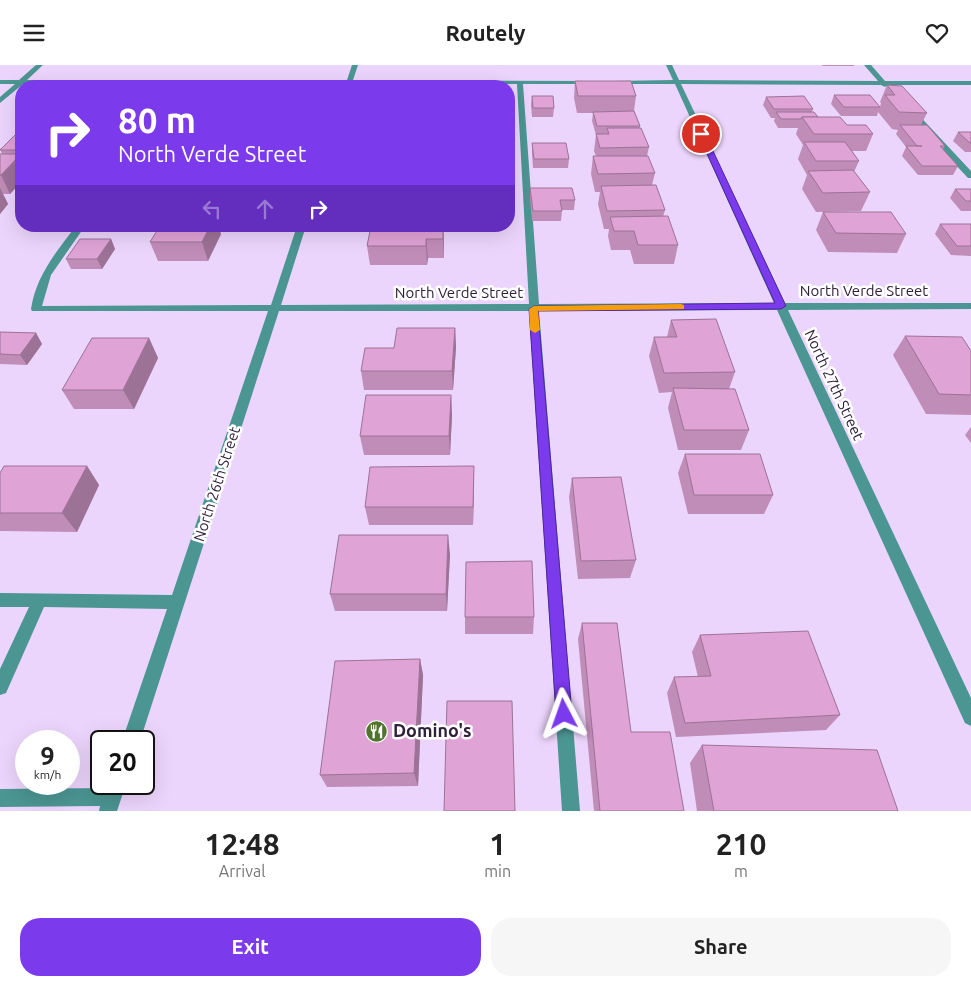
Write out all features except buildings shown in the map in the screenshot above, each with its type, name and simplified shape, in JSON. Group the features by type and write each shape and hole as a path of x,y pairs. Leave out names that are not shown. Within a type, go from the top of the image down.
{"street":[{"path":"24,80 40,65"},
{"path":"350,80 355,65"},
{"name":"North 27th Street","path":"669,65 971,717"},
{"path":"867,65 890,90"},
{"path":"0,82 15,82"},
{"path":"515,83 599,82"},
{"path":"608,82 971,83"},
{"path":"520,83 534,309 571,811"},
{"path":"0,101 15,88"},
{"path":"903,104 971,176"},
{"name":"North Verde Street","path":"77,232 46,274 38,292 36,309 971,307"},
{"name":"North 26th Street","path":"135,730 300,232"},
{"path":"0,600 177,602"},
{"path":"0,687 40,601"},
{"path":"0,798 113,797"}],"slow traffic":[{"path":"535,330 534,309 681,307"}],"place":[{"name":"Domino's","path":"377,731"}],"route":[{"path":"564,714 534,309 781,306 701,134"}]}
